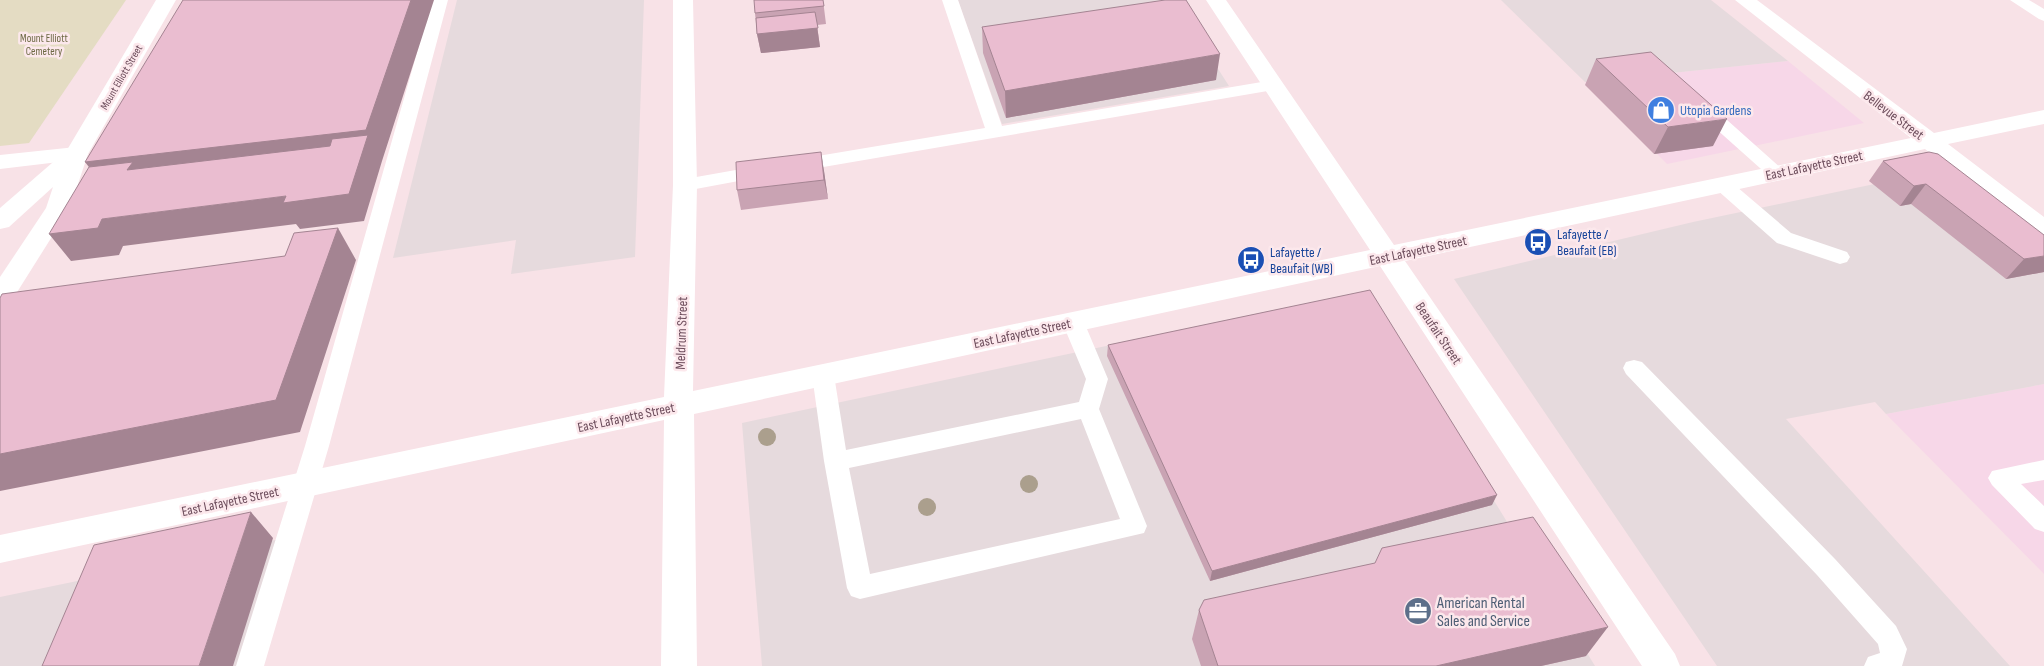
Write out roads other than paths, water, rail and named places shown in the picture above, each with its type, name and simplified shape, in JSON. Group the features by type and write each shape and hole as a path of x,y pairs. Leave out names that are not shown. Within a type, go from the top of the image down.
{"street":[{"name":"Mount Elliott Street","path":"0,298 58,208 76,154 166,0"},
{"name":"Meldrum Street","path":"679,666 680,406 685,185 683,0"},
{"name":"Beaufait Street","path":"1216,0 1662,666"},
{"name":"Bellevue Street","path":"1745,0 2044,229"},
{"name":"East Lafayette Street","path":"0,549 2044,117"},
{"name":"Mount Elliott Street","path":"0,221 76,154"},
{"path":"0,162 76,154"}],"lane":[{"path":"250,666 305,485 440,0"},
{"path":"950,0 995,132"},
{"path":"2018,0 2044,16"},
{"path":"685,185 1273,86"},
{"path":"1693,99 1776,173"},
{"path":"1723,185 1784,238 1840,257"},
{"path":"823,375 836,461 860,588 1134,526 1088,409 1097,379 1073,322"},
{"path":"1634,368 1826,567 1887,635 1894,646 1894,657 1889,664 1878,666"},
{"path":"836,461 1088,409"},
{"path":"2044,470 2000,478 2044,522"}],"place":[{"name":"Utopia Gardens","path":"1661,110"},
{"name":"Lafayette / Beaufait (EB)","path":"1538,242"},
{"name":"Lafayette / Beaufait (WB)","path":"1251,260"},
{"name":"American Rental Sales and Service","path":"1418,611"}],"park label":[{"name":"Mount Elliott Cemetery","path":"44,44"}]}
